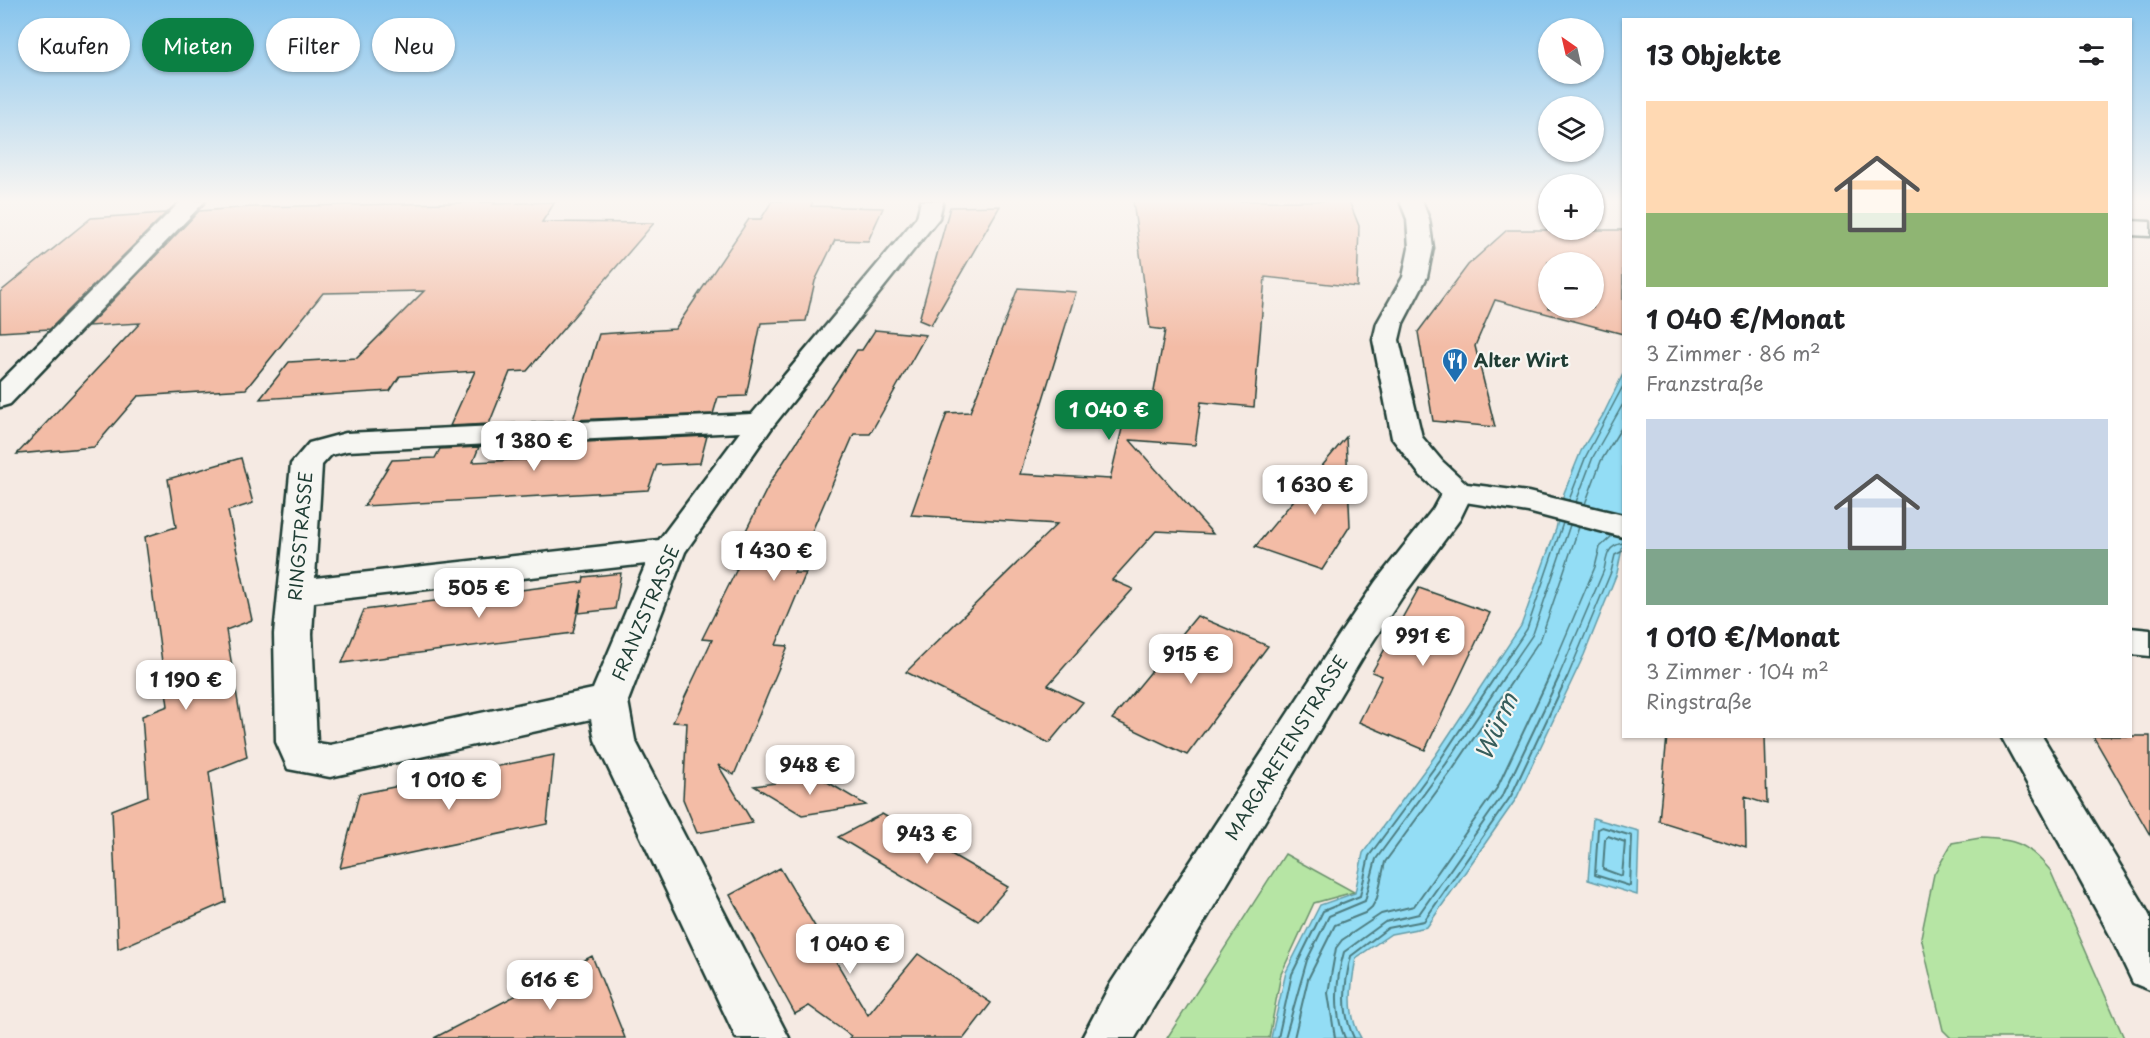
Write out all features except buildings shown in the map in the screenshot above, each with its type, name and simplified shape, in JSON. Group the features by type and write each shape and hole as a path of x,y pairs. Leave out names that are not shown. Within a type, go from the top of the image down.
{"street":[{"path":"0,398 146,249"},
{"name":"FRANZSTRASSE","path":"763,1038 615,740 608,701 669,550 761,422 904,249"},
{"path":"1421,249 1415,277 1390,323 1386,340 1407,438 1431,468 1456,492 1528,502 1622,526"},
{"name":"RINGSTRASSE","path":"608,701 330,761 303,757 296,741 293,634 307,464 320,449 346,442 761,422"},
{"name":"MARGARETENSTRASSE","path":"1108,1038 1135,990 1351,646 1389,589 1448,512 1456,492"},
{"path":"296,592 669,550"},
{"path":"2132,641 2150,643"},
{"path":"2022,738 2127,920 2150,967"}],"green space":[{"path":"1980,838 2020,844 2050,870 2124,1038 1951,1038 1943,1030 1921,937 1934,874 1952,843"},
{"path":"1285,854 1354,892 1314,903 1281,974 1269,1038 1167,1038"}],"water":[{"name":"Würm","path":"1622,376 1622,549 1617,573 1584,655 1516,799 1427,927 1391,934 1356,958 1351,999 1353,1019 1361,1038 1271,1038 1286,972 1320,905 1355,893 1363,853 1435,756 1521,626 1556,529 1564,493 1581,451 1603,415"},
{"path":"1593,818 1639,831 1637,895 1588,880"}],"place":[{"name":"Alter Wirt","path":"1455,384"}]}
